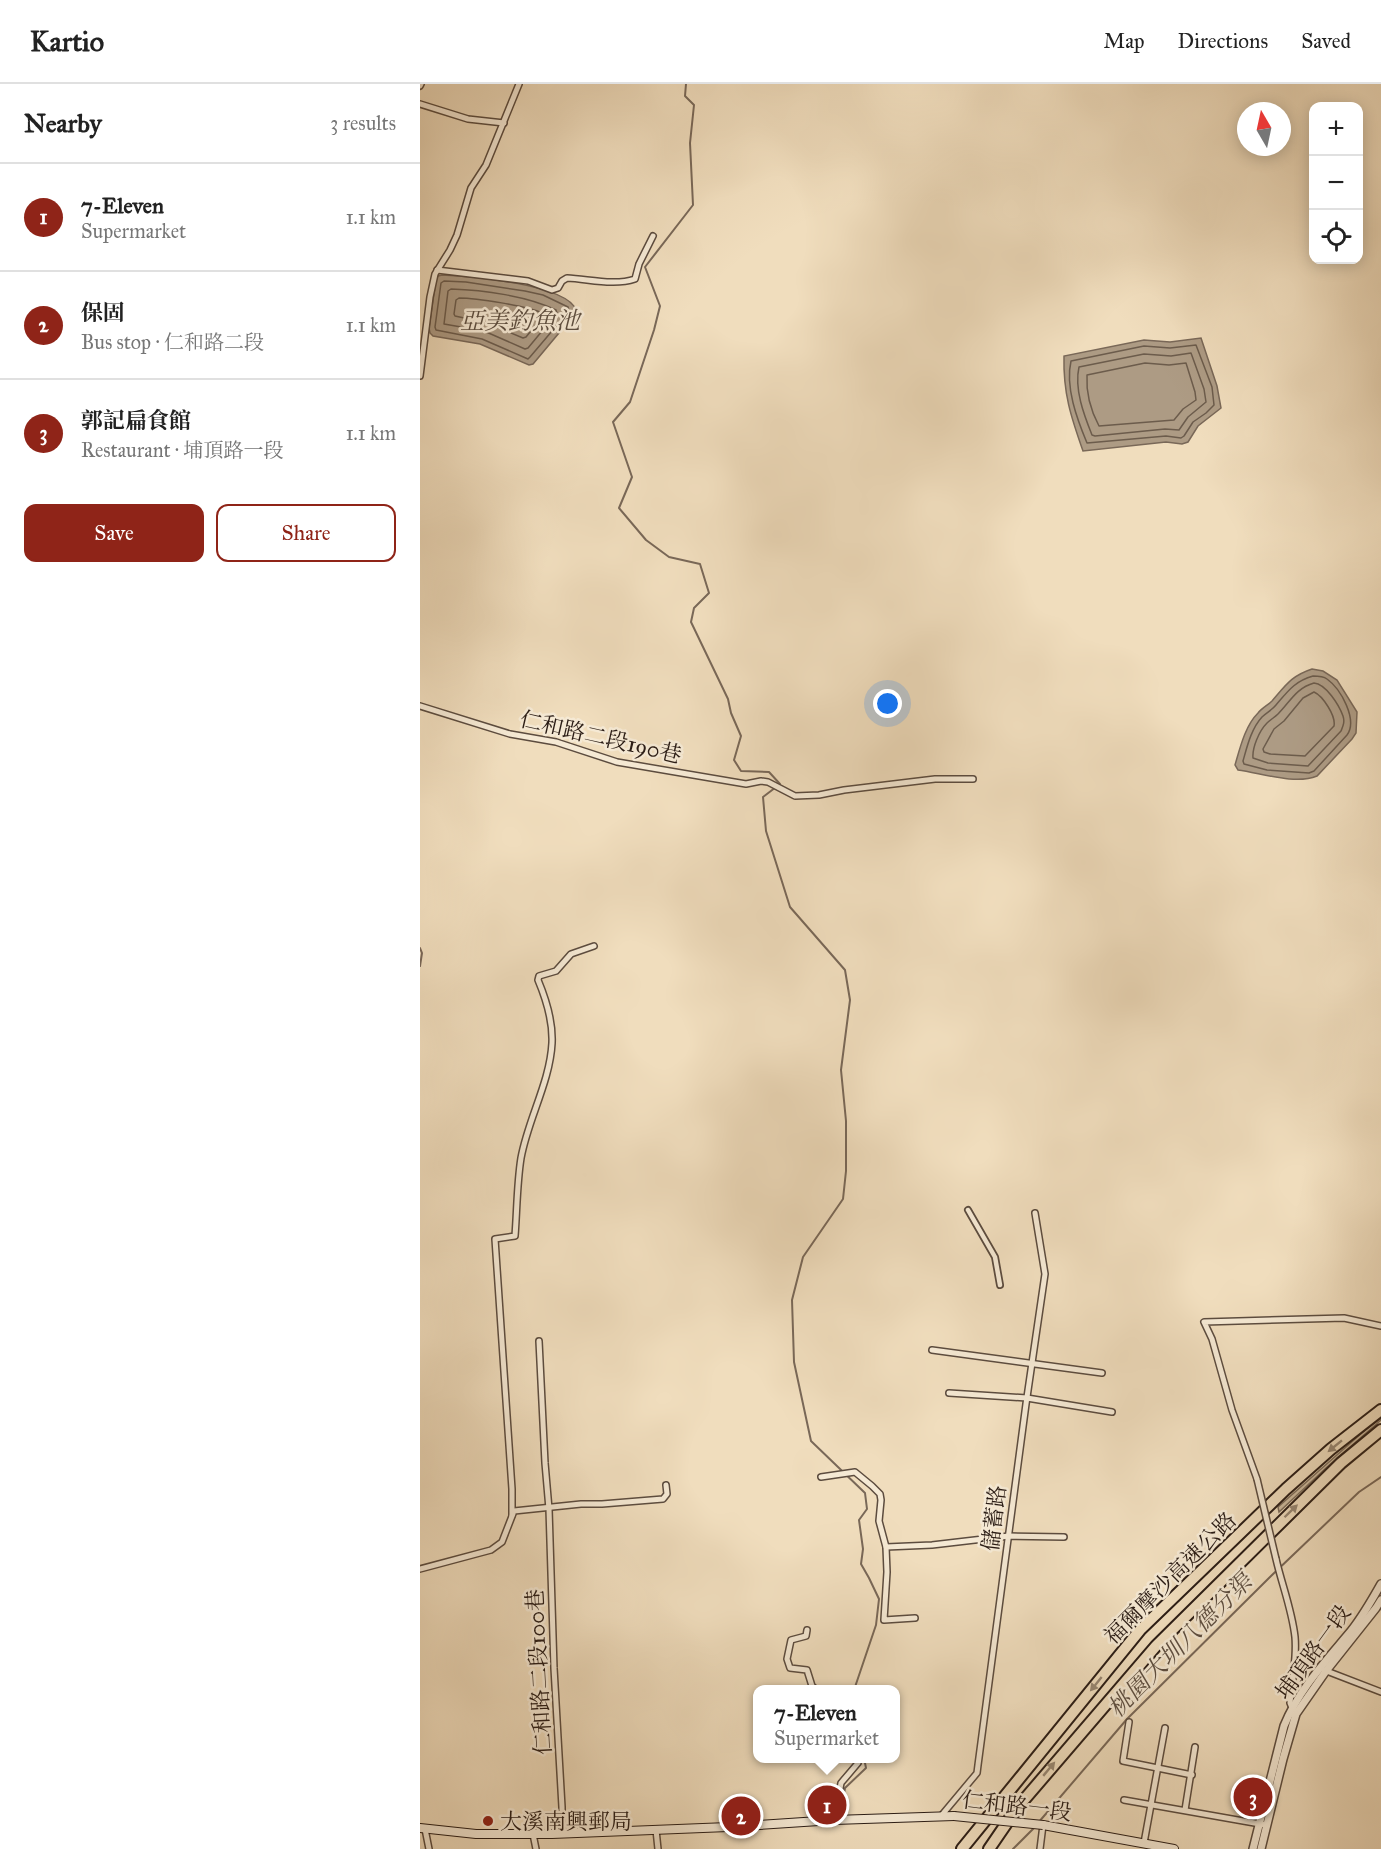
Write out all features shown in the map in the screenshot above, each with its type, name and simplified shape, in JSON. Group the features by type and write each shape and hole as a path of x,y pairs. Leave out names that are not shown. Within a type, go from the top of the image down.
{"highway":[{"name":"福爾摩沙高速公路","path":"962,1849 1140,1630 1286,1489 1331,1449 1381,1410"},
{"name":"福爾摩沙高速公路","path":"988,1849 1017,1808 1155,1646 1341,1463 1381,1430"}],"main road":[{"name":"仁和路一段","path":"423,1828 476,1834 562,1834 954,1816 1043,1825 1174,1849"}],"street":[{"path":"420,376 435,274 457,235 471,188 486,165 519,84"},
{"path":"420,104 468,118 504,123"},
{"path":"437,270 528,281 552,290 558,288 567,278 628,282 635,279 639,264 653,236"},
{"name":"仁和路二段190巷","path":"420,706 510,734 556,742 617,762 746,784 768,782 795,796 819,795 935,779 973,779"},
{"path":"512,1515 495,1239 516,1236 521,1158 546,1072 552,1042 549,1016 538,980 539,976 556,971 571,954 594,946"},
{"path":"968,1210 995,1257 1000,1285"},
{"name":"儲蓄路","path":"941,1816 976,1773 1045,1274 1035,1213"},
{"path":"1293,1711 1290,1703 1295,1639 1290,1611 1257,1479 1232,1410 1212,1339 1204,1322 1344,1318 1381,1326"},
{"name":"仁和路二段100巷","path":"539,1341 549,1509 562,1834"},
{"path":"932,1350 1102,1373"},
{"path":"949,1393 1027,1398 1112,1412"},
{"path":"821,1477 855,1472 880,1494 879,1521 886,1547 887,1572 884,1620 915,1618"},
{"path":"420,1569 491,1550 502,1542 514,1511 663,1499 667,1494 666,1485"},
{"path":"886,1547 932,1545 1009,1536 1064,1537"},
{"name":"埔頂路一段","path":"1261,1849 1263,1824 1284,1726 1368,1607 1381,1584"},
{"name":"埔頂路一段","path":"1323,1669 1381,1600"},
{"path":"807,1630 806,1636 791,1640 787,1659 790,1668 807,1670 812,1685"},
{"path":"1323,1669 1381,1692"},
{"path":"1129,1722 1123,1761 1192,1775"},
{"path":"1144,1843 1165,1728"},
{"path":"1185,1810 1195,1747"},
{"path":"834,1820 841,1783 858,1763"},
{"path":"1124,1800 1263,1824"},
{"name":"埔頂路一段","path":"1253,1849 1263,1824"},
{"path":"1040,1849 1043,1825"},
{"path":"423,1828 429,1849"},
{"path":"656,1830 658,1849"},
{"path":"533,1834 536,1849"}],"shaded area":[{"path":"1381,1416 1381,1420 1279,1512 1278,1507"}],"water":[{"name":"亞美釣魚池","path":"442,275 473,277 537,288 569,301 576,310 533,364 529,365 480,344 433,336 430,333 436,280"},
{"path":"1201,338 1217,386 1221,408 1198,426 1188,442 1182,444 1166,442 1083,451 1069,405 1064,356 1144,340 1170,342"},
{"path":"1312,669 1323,671 1337,680 1357,712 1356,733 1352,739 1317,776 1288,779 1238,770 1235,765 1246,731 1253,718 1289,682"}],"waterway":[{"path":"686,84 685,96 694,105 690,143 693,205 645,267 660,306 630,402 613,422 632,477 619,508 646,540 669,557 700,564 709,593 694,608 691,622 728,699 731,713 741,736 734,760 741,771 769,772 780,784 763,797 766,831 790,907 845,970 850,1000 841,1070 846,1121 846,1171 843,1199 803,1257 792,1300 794,1362 811,1441 865,1493 867,1509 859,1520 863,1549 861,1564 879,1599 876,1625 856,1685"},
{"path":"420,948 422,953 420,966"},
{"name":"桃園大圳八德分渠","path":"1038,1823 1127,1719 1359,1492 1381,1477"},
{"path":"841,1809 845,1788 866,1768 865,1763"},
{"name":"桃園大圳八德分渠","path":"1013,1849 1034,1828"}],"place":[{"name":"郭記扁食館","path":"1253,1797"},
{"name":"7-Eleven","path":"827,1805"},
{"name":"保固","path":"741,1816"},
{"name":"大溪南興郵局","path":"488,1821"}]}
